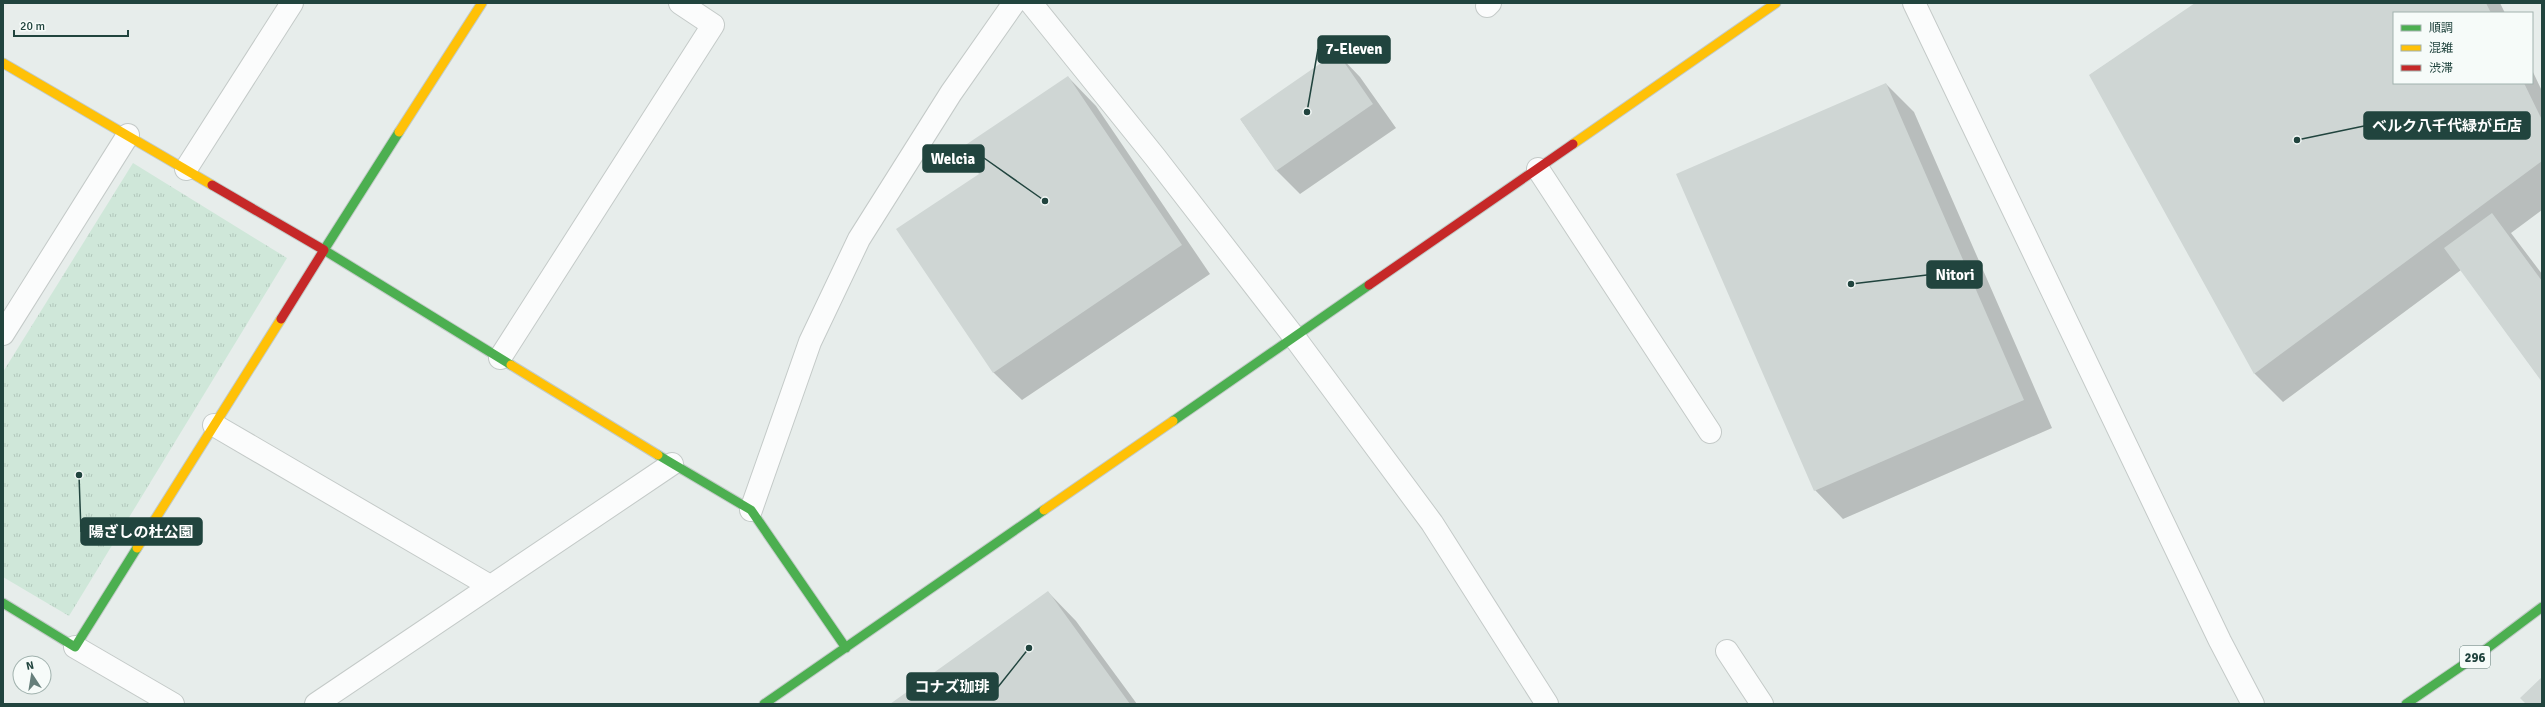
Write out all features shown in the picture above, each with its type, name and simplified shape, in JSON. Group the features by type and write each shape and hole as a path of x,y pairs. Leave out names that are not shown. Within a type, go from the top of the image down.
{"main road":[{"path":"3,604 76,647 324,250 482,3"},
{"path":"764,704 1776,3"},
{"path":"3,62 324,250 672,464 751,510 846,648"},
{"name":"296","path":"2406,704 2485,650 2542,607"}],"street":[{"path":"186,169 292,3"},
{"path":"500,358 713,25 680,3"},
{"path":"751,510 810,342 859,238 951,93 1014,3"},
{"path":"1031,3 1155,157 1294,338 1432,523 1547,704"},
{"path":"1914,3 2220,641 2253,704"},
{"path":"3,334 128,135"},
{"path":"1538,169 1710,432"},
{"path":"214,425 490,586"},
{"path":"316,704 672,464"},
{"path":"76,647 173,704"},
{"path":"1727,651 1762,704"}],"green space":[{"path":"133,163 287,258 69,616 3,577 3,372"}],"building":[{"path":"2195,3 2486,3 2490,12 2393,12 2393,84 2524,84 2542,120 2542,161 2254,374 2089,75"},
{"path":"1337,52 1373,104 1276,171 1240,119"},
{"path":"1068,76 1182,245 993,373 896,229 979,174 961,148"},
{"path":"1886,83 2024,400 1814,491 1676,174"},
{"path":"2492,213 2542,281 2542,382 2444,248"},
{"path":"1048,591 1130,704 890,704"},
{"path":"2542,677 2542,704 2526,704 2520,698"}],"traffic: fast":[{"path":"399,132 324,250 511,365"},
{"path":"1173,421 1369,285"},
{"path":"658,455 751,510 846,648"},
{"path":"764,704 1044,510"},
{"path":"3,603 75,647 137,548"},
{"path":"2406,704 2485,650 2542,607"}],"traffic: slow":[{"path":"399,132 482,3"},
{"path":"1573,144 1776,3"},
{"path":"3,63 212,185"},
{"path":"137,548 281,319"},
{"path":"511,365 658,455"},
{"path":"1044,510 1173,421"}],"traffic: jam":[{"path":"1369,285 1573,144"},
{"path":"212,185 324,250 281,319"}],"place":[{"name":"7-Eleven","path":"1307,112"},
{"name":"ベルク八千代緑が丘店","path":"2297,140"},
{"name":"Welcia","path":"1045,201"},
{"name":"Nitori","path":"1851,284"},
{"name":"陽ざしの杜公園","path":"79,475"},
{"name":"コナズ珈琲","path":"1029,648"}]}
